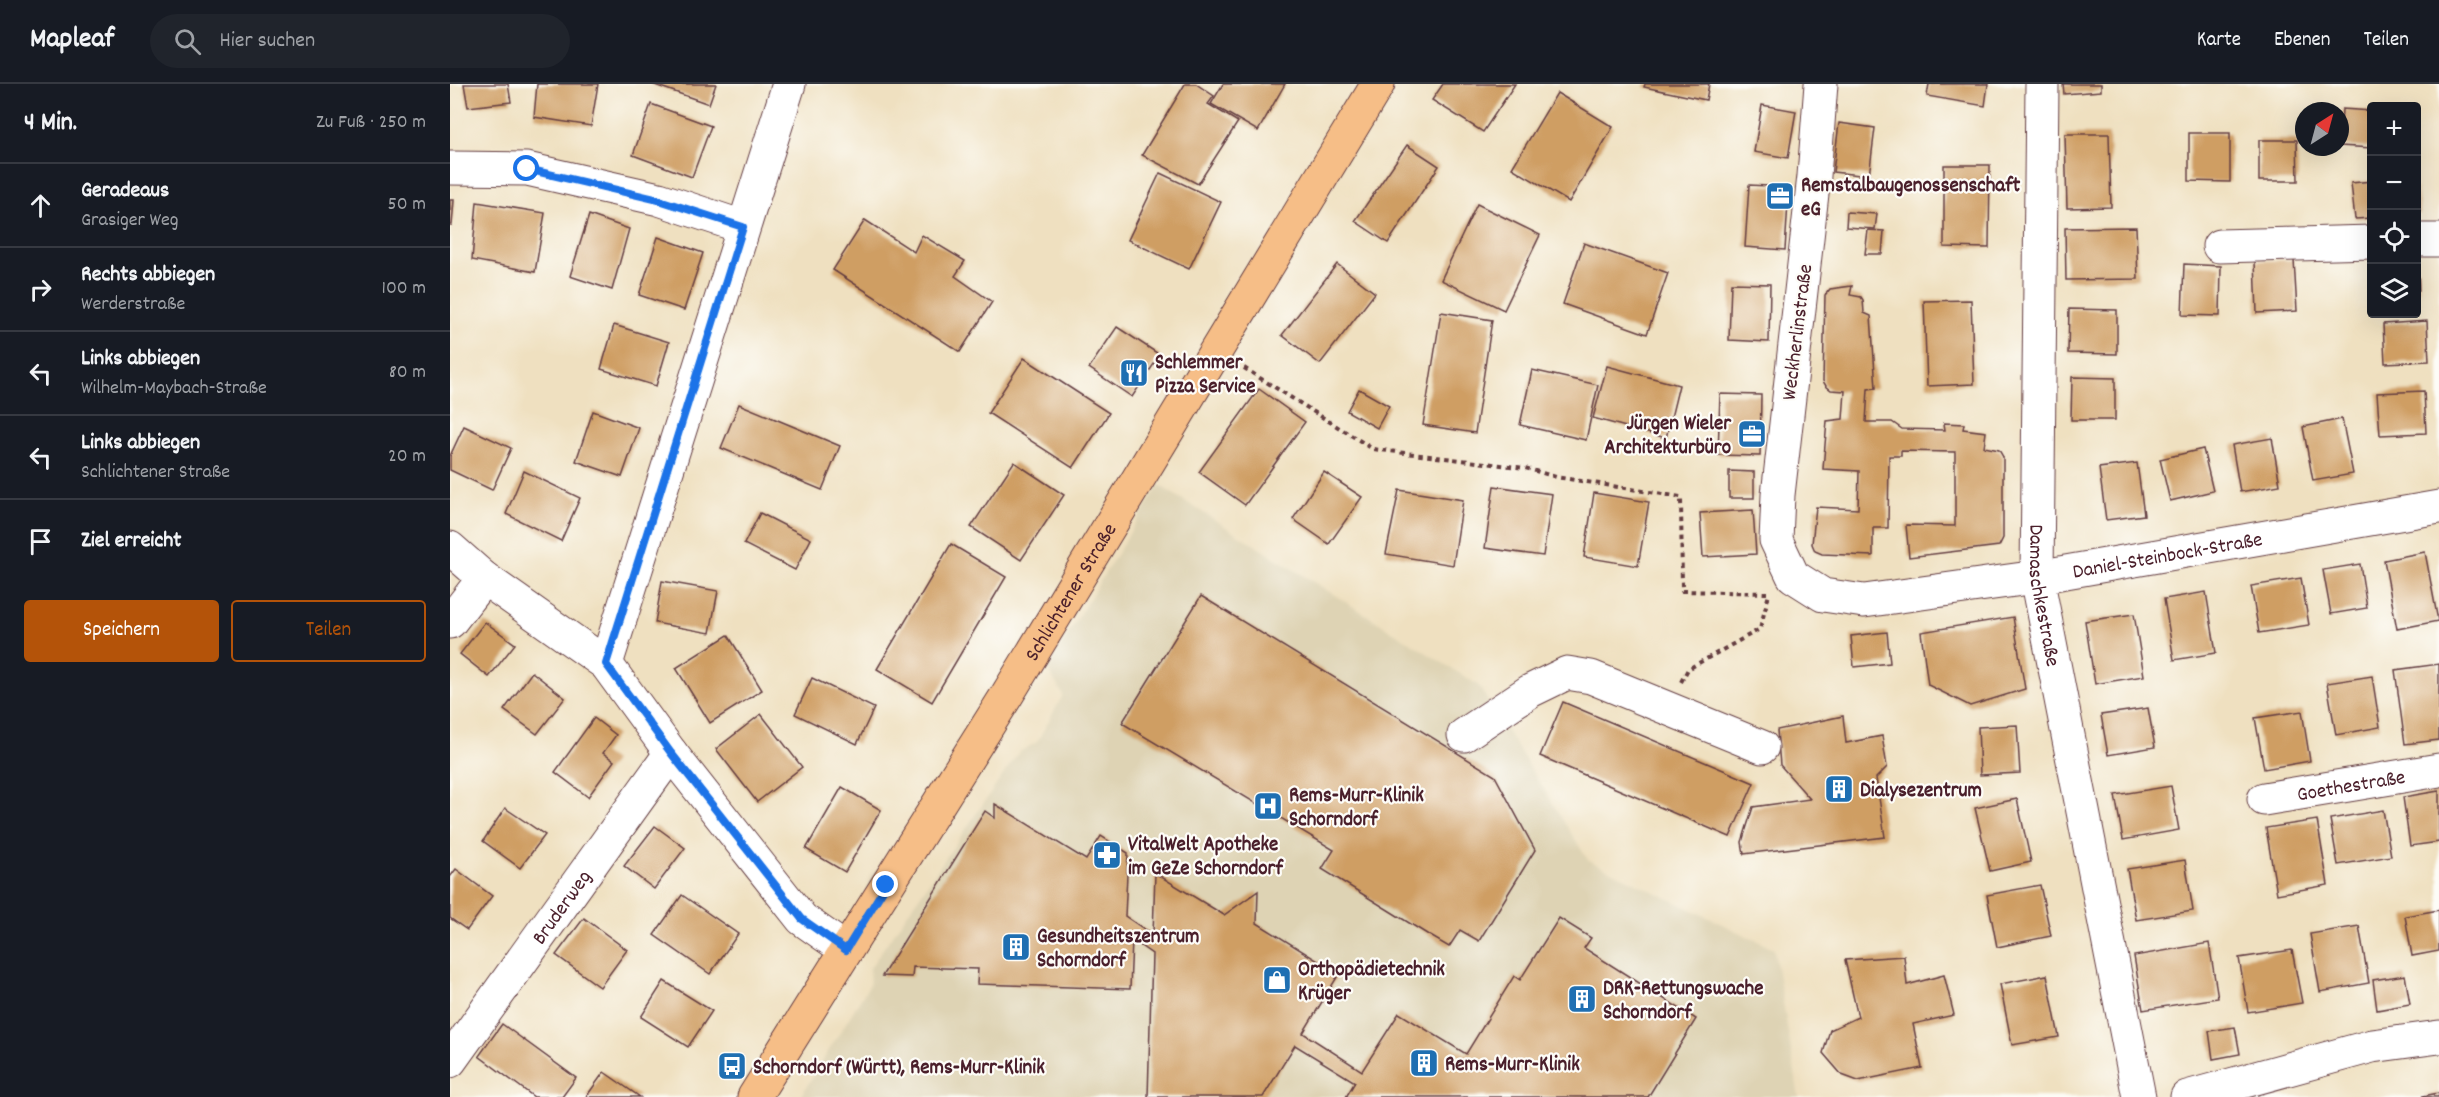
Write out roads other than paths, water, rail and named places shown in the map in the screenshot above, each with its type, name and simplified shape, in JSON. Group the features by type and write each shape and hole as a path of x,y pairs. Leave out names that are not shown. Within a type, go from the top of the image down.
{"main road":[{"name":"Schlichtener Straße","path":"754,1097 1007,695 1218,352 1378,84"}],"street":[{"path":"606,664 789,84"},
{"name":"Weckherlinstraße","path":"1793,576 1776,540 1778,495 1814,176 1821,84"},
{"name":"Damaschkestraße","path":"2042,84 2037,576 2139,1097"},
{"path":"450,168 527,169 659,200 743,227"},
{"path":"2421,240 2439,240"},
{"path":"2219,246 2367,242"},
{"name":"Daniel-Steinbock-Straße","path":"1793,576 1823,595 1864,601 2037,576 2439,507"},
{"path":"450,548 484,578 606,664 671,753 802,919 846,950"},
{"path":"450,622 484,578"},
{"path":"1464,735 1530,691 1567,673 1591,677 1762,747"},
{"name":"Bruderweg","path":"450,1061 671,753"},
{"name":"Goethestraße","path":"2264,799 2439,770"},
{"path":"2187,1097 2372,1047 2439,1037"}],"place":[{"name":"Remstalbaugenossenschaft eG","path":"1780,196"},
{"name":"Schlemmer Pizza Service","path":"1134,373"},
{"name":"Jürgen Wieler Architekturbüro","path":"1752,434"},
{"name":"Dialysezentrum","path":"1839,789"},
{"name":"Rems-Murr-Klinik Schorndorf","path":"1268,806"},
{"name":"VitalWelt Apotheke im GeZe Schorndorf","path":"1107,855"},
{"name":"Gesundheitszentrum Schorndorf","path":"1016,947"},
{"name":"Orthopädietechnik Krüger","path":"1277,980"},
{"name":"DRK-Rettungswache Schorndorf","path":"1582,999"},
{"name":"Rems-Murr-Klinik","path":"1424,1063"},
{"name":"Schorndorf (Württ), Rems-Murr-Klinik","path":"732,1066"}]}
